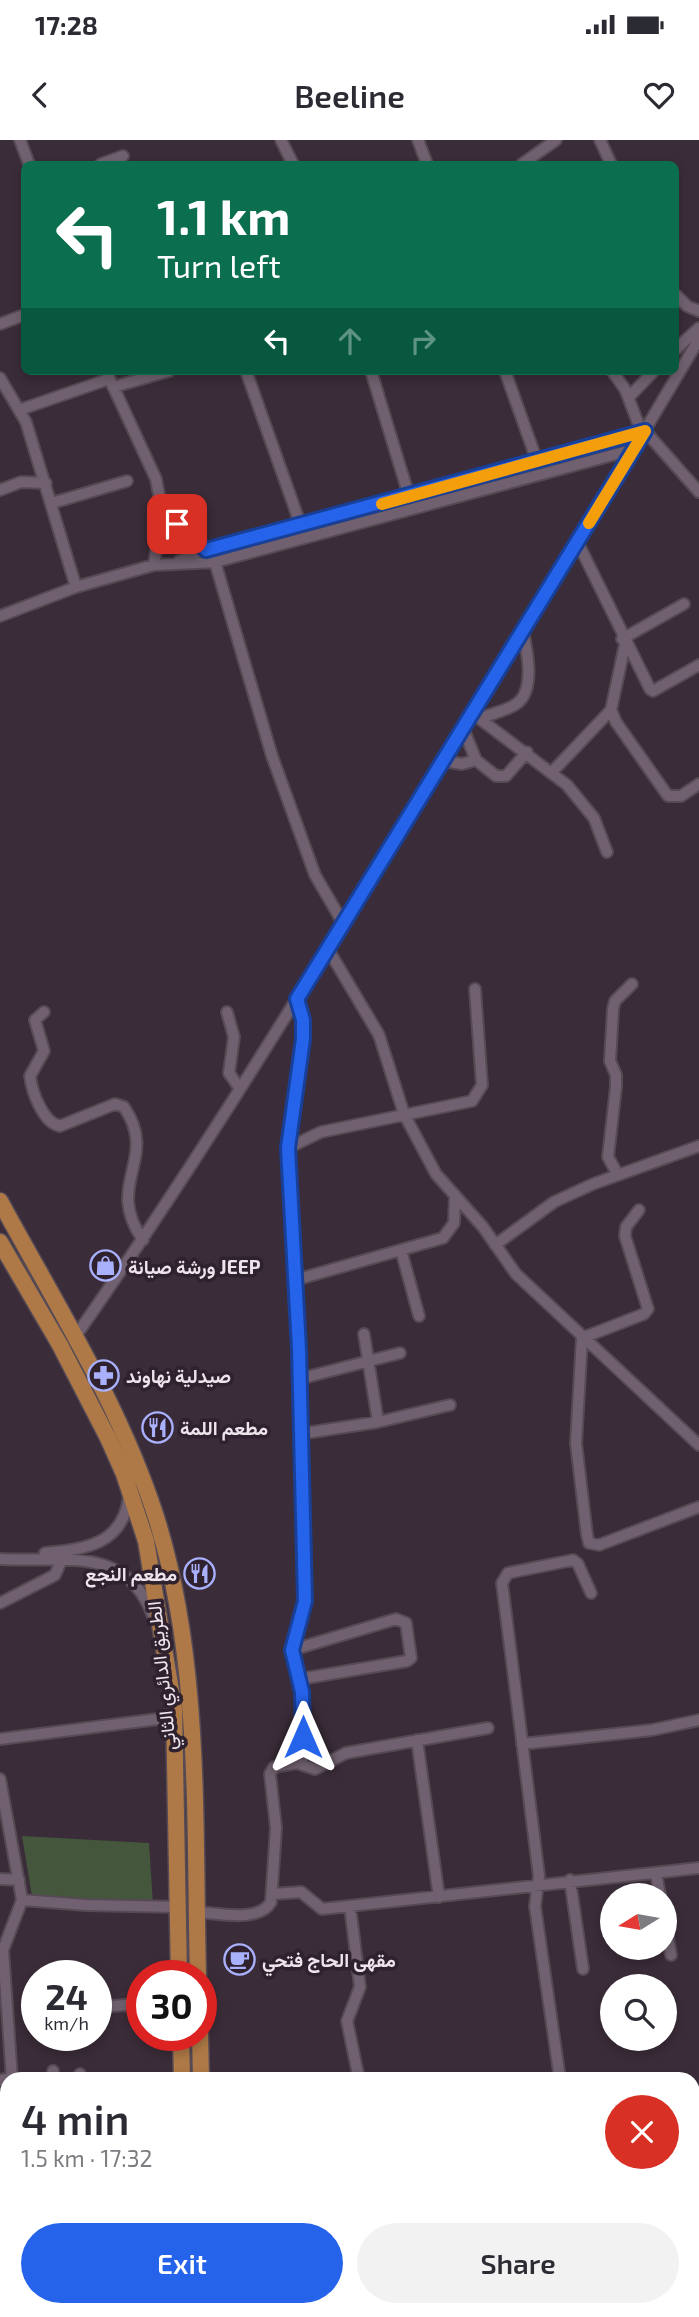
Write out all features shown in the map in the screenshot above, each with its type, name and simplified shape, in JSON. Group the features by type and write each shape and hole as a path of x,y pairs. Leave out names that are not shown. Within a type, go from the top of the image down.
{"highway":[{"name":"الطريق الدائري الثاني","path":"0,1201 75,1337 139,1471 154,1513 172,1583 189,1711 198,1960"},
{"name":"الطريق الدائري الثاني","path":"0,1242 88,1396 130,1490 146,1541 174,1717 179,1960"},
{"path":"182,2051 183,2072"},
{"path":"200,2051 201,2072"}],"street":[{"path":"20,140 28,161"},
{"path":"282,140 292,161"},
{"path":"418,140 426,161"},
{"path":"526,161 556,140"},
{"path":"600,140 610,161"},
{"path":"109,161 123,156"},
{"path":"679,298 687,306 699,311"},
{"path":"0,324 21,317"},
{"path":"679,346 699,328"},
{"path":"679,373 699,339"},
{"path":"19,410 110,379 140,375"},
{"path":"247,375 301,526"},
{"path":"372,375 409,496"},
{"path":"506,375 537,461"},
{"path":"615,375 629,397 633,415 699,492"},
{"path":"629,397 650,375"},
{"path":"75,1337 143,1240 297,999 463,728 476,716 523,631 678,375"},
{"path":"110,379 156,479 162,511 154,565"},
{"path":"1,386 19,410 46,483 76,587"},
{"path":"176,562 206,550 645,431"},
{"path":"0,616 76,587 154,565 215,562 635,449"},
{"path":"687,479 699,476"},
{"path":"52,503 127,481"},
{"path":"0,490 21,482 46,483"},
{"path":"162,511 206,550"},
{"path":"578,543 624,642 645,682 653,691 699,665"},
{"path":"215,562 272,757 315,875 343,923"},
{"path":"553,771 611,710 624,642 684,604"},
{"path":"476,716 516,704 522,698 528,653 523,631"},
{"path":"611,710 668,796 681,796 699,784"},
{"path":"476,716 553,771 594,818 607,852"},
{"path":"463,728 476,760 501,777 527,752"},
{"path":"443,761 462,764 476,760"},
{"path":"328,949 379,1035 404,1114 436,1174 516,1274 699,1445"},
{"path":"618,1175 608,1157 617,1075 610,1061 613,1009 615,1001 632,984"},
{"path":"288,1148 321,1132 472,1101 478,1094 482,1078 475,989"},
{"path":"297,999 303,1020 303,1039 288,1148 299,1379 305,1601 292,1650 304,1709 302,1764"},
{"path":"44,1012 35,1020 44,1051 30,1076 44,1113 49,1122 60,1126 115,1104 124,1107 134,1124 137,1144 126,1202 133,1226 143,1240"},
{"path":"226,1012 234,1037 228,1068 240,1089"},
{"path":"495,1245 554,1202 618,1175 699,1146"},
{"path":"295,1280 443,1238 450,1233 454,1223 455,1195"},
{"path":"582,1338 644,1314 648,1308 625,1236 626,1227 639,1210"},
{"path":"401,1250 419,1316"},
{"path":"364,1334 378,1422"},
{"path":"582,1338 576,1443 589,1543 599,1545 699,1507"},
{"path":"299,1379 400,1353"},
{"path":"299,1434 378,1422 450,1405"},
{"path":"0,1557 52,1552 98,1543 113,1535 126,1516 130,1490"},
{"path":"0,1557 100,1563 129,1577 139,1587 162,1641"},
{"path":"0,1603 55,1575 62,1559"},
{"path":"559,2072 535,1906 538,1884 501,1590 504,1577 508,1573 573,1560 578,1564 591,1593"},
{"path":"292,1650 396,1619 406,1623 413,1649 411,1658 407,1661 300,1679"},
{"path":"0,1739 174,1717"},
{"path":"522,1744 652,1730 699,1720"},
{"path":"196,1912 256,1914 267,1909 273,1894 276,1828 270,1774 274,1767 302,1764 315,1769 346,1753 488,1728"},
{"path":"417,1740 439,1897"},
{"path":"0,1779 22,1899 2,1951 9,2072"},
{"path":"273,1894 302,1892 322,1909 699,1868"},
{"path":"656,1874 658,1883"},
{"path":"0,1879 19,1880"},
{"path":"570,1881 583,1969"},
{"path":"22,1899 86,1905 178,1908"},
{"path":"350,1906 359,1987 347,2021 358,2072"},
{"path":"28,2317 44,2317"}],"green space":[{"path":"22,1836 149,1843 153,1904 36,1899 32,1896"}],"slow traffic":[{"path":"382,504 645,431 589,523"}],"place":[{"name":"ورشة صيانة JEEP","path":"105,1266"},
{"name":"صيدلية نهاوند","path":"103,1375"},
{"name":"مطعم اللمة","path":"157,1427"},
{"name":"مطعم النجع","path":"200,1573"},
{"name":"مقهى الحاج فتحي","path":"239,1959"}],"route":[{"path":"177,524 206,550 645,431 297,999 303,1020 303,1039 288,1148 299,1349 299,1453 305,1601 292,1650 302,1692 303,1737"}]}
